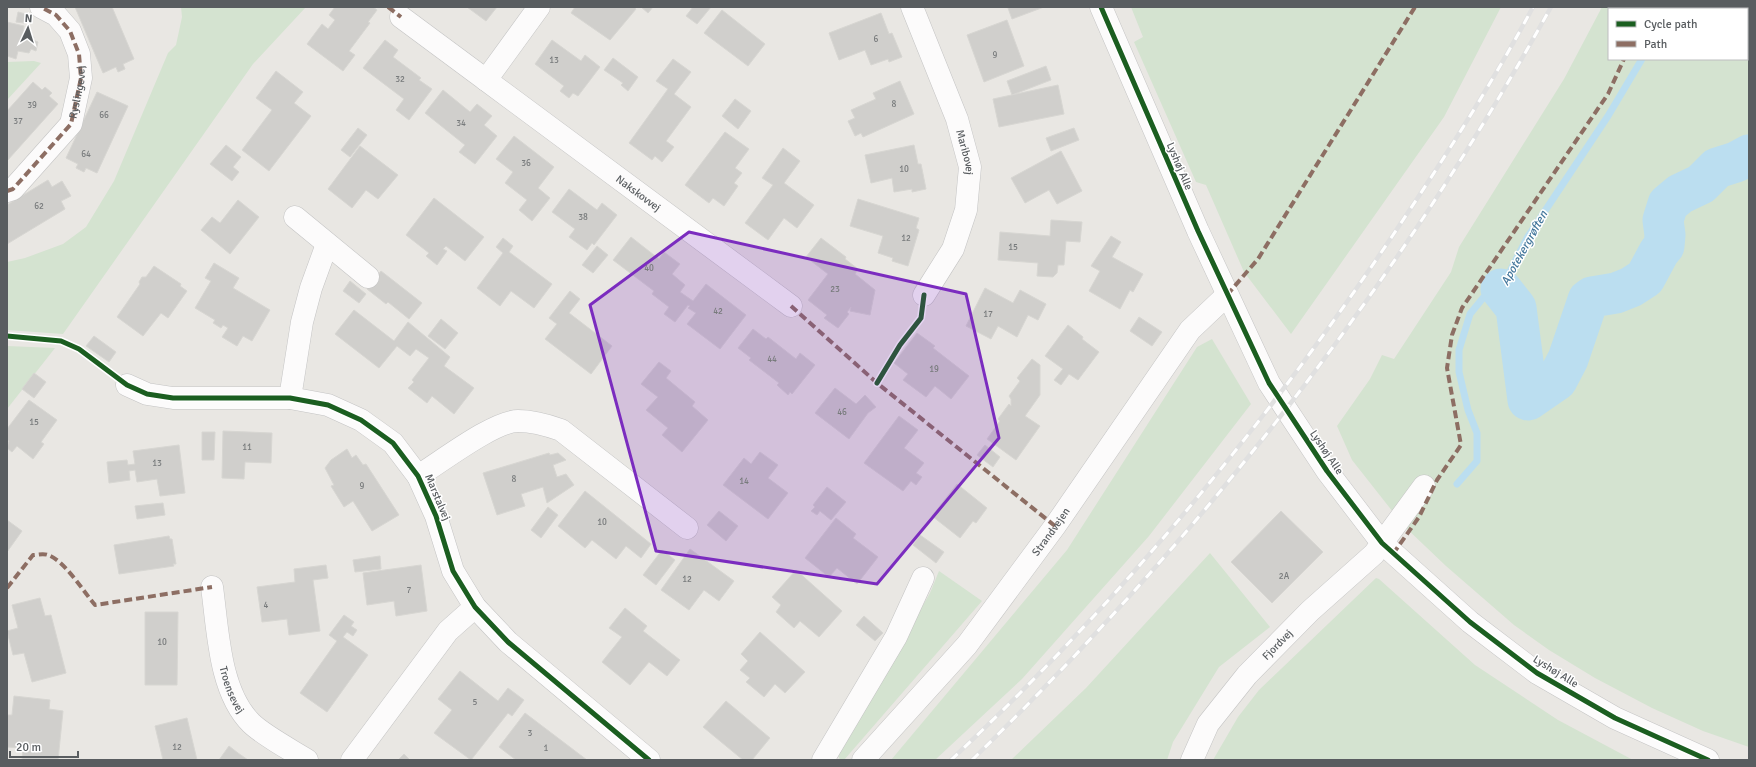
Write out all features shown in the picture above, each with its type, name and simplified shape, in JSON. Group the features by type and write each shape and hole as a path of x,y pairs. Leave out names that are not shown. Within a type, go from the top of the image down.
{"street":[{"name":"Ryslingevej","path":"7,191 13,189 71,124 81,78 79,54 70,31 56,15 41,7"},
{"path":"486,80 539,7"},
{"name":"Maribovej","path":"912,7 957,119 970,167 966,210 953,249 924,295"},
{"name":"Lyshøj Alle","path":"1101,7 1227,295 1269,383 1326,471 1382,543 1470,622 1537,673 1615,718 1708,760"},
{"name":"Nakskovvej","path":"401,17 791,306"},
{"path":"295,217 368,276"},
{"path":"290,398 302,322 311,288 327,244"},
{"name":"Strandvejen","path":"863,760 967,645 1055,526 1190,330 1227,295"},
{"name":"Marstalvej","path":"127,385 147,394 173,398 290,398 328,405 361,420 393,443 418,476 436,516 453,570 475,607 508,642 649,760"},
{"name":"Marstalvej","path":"418,476 498,425 517,421 541,423 561,430 687,528"},
{"name":"Fjordvej","path":"1192,760 1208,724 1247,675 1310,611 1374,554 1424,486"},
{"path":"822,760 896,637 923,578"},
{"name":"Troensevej","path":"212,587 226,679 237,705 252,723 307,760"},
{"path":"352,760 448,631 475,607"}],"highlighted area":[{"path":"689,232 966,294 999,438 877,584 656,551 590,305"}],"green space":[{"path":"181,7 306,7 253,64 63,334 7,330 7,262 25,258 63,244 86,227 114,181 168,53 176,45 182,17"},
{"path":"1131,7 1501,7 1444,117 1291,334 1244,272 1206,185 1196,182 1134,42 1143,37"},
{"path":"1602,7 1749,7 1749,747 1703,731 1652,708 1595,678 1549,650 1514,625 1446,566 1404,526 1352,460 1337,426 1370,379 1382,355 1394,359 1451,272 1459,247 1564,79"},
{"path":"34,61 41,63 7,100 7,62"},
{"path":"1212,339 1251,404 1149,536 1022,679 935,760 891,760 1067,550 1197,347"},
{"path":"7,346 55,348 7,409"},
{"path":"1210,553 1270,627 1219,667 1173,742 1167,760 1011,760 1086,688"},
{"path":"939,571 982,601 844,760 840,760 838,755 930,593"},
{"path":"1376,578 1379,579 1475,665 1558,720 1633,760 1213,760 1238,717 1259,690"}],"building":[{"path":"75,7 112,7 134,59 123,64 125,69 118,72 116,67 103,73"},
{"path":"335,7 373,7 377,10 368,22 370,23 349,51 355,55 343,71 307,44 322,24 328,29 335,20 329,15"},
{"path":"467,7 497,7 486,21"},
{"path":"575,7 634,7 636,9 610,40 571,13"},
{"path":"641,7 653,7 648,13"},
{"path":"693,7 711,7 697,24 686,16"},
{"path":"1044,7 1012,19 1008,8"},
{"path":"722,10 765,44 748,66 704,33"},
{"path":"18,12 26,14 24,23 16,22"},
{"path":"881,13 889,34 892,33 902,57 889,62 888,59 871,65 865,50 839,60 829,33"},
{"path":"1007,20 1024,66 984,82 967,35"},
{"path":"7,22 24,26 23,34 34,37 33,40 38,42 36,51 31,49 29,53 18,51 16,59 7,56"},
{"path":"385,40 398,50 393,57 421,78 419,80 432,89 409,120 396,110 404,99 363,68"},
{"path":"552,40 581,61 585,55 600,67 578,96 573,93 569,98 560,91 564,86 535,64"},
{"path":"613,58 638,77 628,91 621,85 623,83 604,70"},
{"path":"673,59 691,72 674,94 691,107 666,141 674,147 662,162 655,156 652,160 629,143 668,89 656,81"},
{"path":"1046,66 1051,80 1012,95 1007,81"},
{"path":"276,71 303,92 294,103 311,116 269,171 242,150 272,110 256,98"},
{"path":"900,81 914,114 863,137 861,133 855,136 848,121 855,118 851,110 876,99 873,93"},
{"path":"33,82 42,90 45,87 52,93 49,96 58,104 7,161 7,111"},
{"path":"1058,85 1064,114 999,127 993,99"},
{"path":"443,90 470,112 477,104 492,116 484,125 497,136 475,164 459,152 465,145 425,113"},
{"path":"97,92 128,106 97,173 86,168 84,172 76,168 78,164 66,158"},
{"path":"735,99 751,111 738,129 722,116"},
{"path":"358,128 367,135 350,157 341,150"},
{"path":"1074,128 1079,140 1051,151 1046,138"},
{"path":"725,132 749,149 735,168 742,173 734,183 738,186 724,206 713,198 709,203 685,185"},
{"path":"514,136 554,167 538,188 550,198 532,221 519,210 527,200 505,183 513,172 496,159"},
{"path":"226,145 241,157 233,167 239,172 232,181 210,164"},
{"path":"914,145 918,164 921,164 926,189 912,192 912,189 894,192 892,178 871,183 865,155"},
{"path":"360,146 398,175 378,199 366,190 352,208 328,189"},
{"path":"783,148 800,161 784,183 814,205 797,228 784,218 768,240 745,223 773,185 762,178"},
{"path":"1061,151 1082,191 1057,204 1049,190 1025,203 1011,178"},
{"path":"48,180 52,187 62,181 71,196 61,201 65,209 7,244 7,205"},
{"path":"569,189 597,210 602,203 617,215 594,245 592,243 587,250 569,237 575,229 552,212"},
{"path":"434,198 484,237 465,261 446,246 443,249 447,251 437,265 426,256 429,253 406,235"},
{"path":"858,199 919,218 916,228 919,230 908,266 892,261 893,258 878,253 883,236 850,226"},
{"path":"238,200 259,217 230,254 201,230 212,217 220,223"},
{"path":"1051,220 1082,222 1080,242 1066,241 1064,265 1058,265 1057,273 1053,277 1037,276 1038,263 998,260 1000,232 1050,236"},
{"path":"1111,236 1121,242 1112,257 1143,274 1133,292 1130,290 1120,309 1089,291 1100,271 1091,266"},
{"path":"631,237 659,259 664,252 680,264 672,274 685,285 680,292 693,301 706,284 746,315 720,349 687,324 696,313 688,308 690,306 688,305 675,322 664,314 669,307 652,294 654,291 613,260"},
{"path":"503,238 513,246 509,252 552,284 534,308 511,291 500,306 477,288 503,253 496,247"},
{"path":"821,238 846,257 845,259 858,269 855,274 875,290 870,315 850,311 851,307 847,312 849,314 838,328 824,318 827,315 808,300 828,274 806,257"},
{"path":"597,246 608,255 593,273 582,265"},
{"path":"214,263 239,278 233,288 270,310 252,341 243,336 237,346 222,337 228,328 223,325 221,328 213,323 215,320 195,308 211,281 205,278"},
{"path":"154,266 181,284 180,286 187,291 168,318 161,313 143,336 117,317 140,284 139,282 142,277 146,277"},
{"path":"381,271 422,303 409,319 388,302 386,304 367,289"},
{"path":"350,281 366,294 359,303 343,291"},
{"path":"985,288 1013,303 1020,290 1046,304 1038,320 1028,315 1017,337 998,326 991,339 966,326"},
{"path":"570,291 580,299 569,313 612,346 591,374 545,339 557,324 549,318"},
{"path":"354,310 394,341 408,322 450,357 444,366 474,388 454,414 432,396 427,403 408,388 414,382 412,380 429,358 416,349 410,356 397,346 379,368 335,334"},
{"path":"1139,317 1162,332 1152,346 1130,331"},
{"path":"441,319 458,333 445,349 428,336"},
{"path":"1068,325 1083,337 1082,339 1099,352 1078,380 1069,374 1061,385 1054,380 1063,369 1045,356"},
{"path":"753,329 766,339 768,337 796,359 800,353 815,365 792,394 790,392 788,395 777,385 779,383 749,360 751,358 738,348"},
{"path":"917,333 935,346 933,348 969,376 951,399 935,386 926,397 903,380 908,374 894,363"},
{"path":"94,336 116,352 109,362 86,346"},
{"path":"1032,359 1040,365 1040,395 1025,416 1040,426 1016,460 987,439 1000,421 998,419 1009,404 1011,406 1011,399 1009,396 1020,381 1017,378"},
{"path":"659,362 671,371 666,378 695,402 692,406 708,420 682,452 662,435 668,428 646,410 658,397 641,384"},
{"path":"34,373 46,382 34,398 22,389"},
{"path":"835,388 856,404 865,395 876,407 868,413 849,439 815,413"},
{"path":"29,400 57,420 41,442 44,444 33,459 17,446 12,452 7,448 9,441 7,439 7,429"},
{"path":"899,416 918,430 904,448 924,463 916,473 922,477 916,485 911,481 903,491 864,463"},
{"path":"223,431 272,433 271,463 245,462 244,479 222,478"},
{"path":"202,432 215,432 214,460 202,460"},
{"path":"179,445 185,493 160,496 157,479 137,482 135,470 129,471 130,480 109,483 107,462 127,460 128,465 135,464 133,451"},
{"path":"985,445 1000,457 993,467 977,455"},
{"path":"347,449 352,458 356,455 363,465 366,464 399,515 372,531 353,501 344,507 331,486 334,485 325,468 331,460"},
{"path":"760,452 778,465 768,478 788,493 768,519 723,485 744,458 751,464"},
{"path":"549,453 550,455 558,453 566,460 553,465 557,477 566,474 574,485 547,503 543,487 521,494 525,506 497,515 483,473"},
{"path":"957,484 987,508 976,523 973,521 960,538 932,516"},
{"path":"827,487 846,502 831,520 820,511 817,515 811,511 815,507 813,505"},
{"path":"585,491 651,544 641,558 626,546 616,559 592,540 585,548 558,526"},
{"path":"163,503 165,515 137,519 135,506"},
{"path":"548,507 558,515 541,538 531,530"},
{"path":"719,511 738,526 726,541 707,525"},
{"path":"1281,511 1323,552 1272,603 1231,562"},
{"path":"836,518 856,534 853,538 878,557 857,584 837,568 829,577 805,558"},
{"path":"7,520 22,531 7,552"},
{"path":"920,535 944,552 936,563 913,545"},
{"path":"169,536 170,539 172,539 176,564 173,564 174,566 119,574 114,545"},
{"path":"690,549 734,581 719,601 704,590 689,610 661,590"},
{"path":"662,550 675,560 656,585 643,575"},
{"path":"380,556 381,569 355,572 353,560"},
{"path":"326,565 328,578 313,580 320,631 289,635 287,619 262,622 257,587 295,582 294,569"},
{"path":"421,565 427,611 396,616 394,601 367,605 363,573"},
{"path":"796,570 842,611 819,637 800,621 794,628 776,612 781,605 772,597"},
{"path":"40,598 45,616 51,615 66,673 32,682 24,653 13,655 7,631 18,628 12,605"},
{"path":"625,608 647,626 643,631 680,660 667,676 649,662 630,685 602,662 622,637 609,628"},
{"path":"145,612 178,612 177,685 145,685"},
{"path":"344,615 354,622 351,626 357,630 353,636 347,632 343,637 368,655 327,712 300,693 337,641 329,635"},
{"path":"864,616 883,633 875,641 856,625"},
{"path":"760,632 805,672 785,693 775,684 764,697 746,682 750,678 740,670 748,661 741,654"},
{"path":"460,671 498,701 508,688 524,700 512,716 508,713 471,760 434,733 452,710 438,699"},
{"path":"14,696 50,700 49,709 63,711 58,760 22,760 23,748 7,747 7,715 12,715"},
{"path":"726,701 770,738 752,760 743,760 703,727"},
{"path":"525,713 587,760 516,760 499,747"},
{"path":"187,718 197,760 163,760 155,726"},
{"path":"229,746 238,753 248,760 219,760"},
{"path":"404,754 410,760 398,760"}],"waterway":[{"name":"Apotekergrøften","path":"1457,484 1477,461 1477,433 1468,410 1459,372 1459,350 1470,314 1483,298 1501,289 1527,238 1608,116 1641,60"},
{"path":"1501,289 1516,308 1528,400 1557,380 1568,359 1588,300 1592,297 1616,293 1631,287 1645,278 1659,252 1664,246 1665,235 1663,220 1668,204 1680,194 1701,184 1717,168 1736,162 1749,155"}],"railway":[{"path":"951,760 1014,699 1076,635 1193,503 1248,435 1302,364 1403,220 1471,115 1533,7"},
{"path":"972,760 1056,675 1137,588 1215,498 1289,405 1360,309 1428,211 1491,110 1551,7"}],"marked path":[{"path":"7,191 13,189 71,124 81,78 79,54 70,31 56,15 41,7"},
{"path":"388,7 401,17"},
{"path":"1227,295 1258,259 1415,7"},
{"path":"1393,554 1419,517 1437,480 1461,445 1447,368 1452,335 1462,308 1608,94 1624,60"},
{"path":"791,306 877,383 1055,526"},
{"path":"7,588 33,555 42,554 48,555 61,563 95,605 212,587"}],"cycle path":[{"path":"1101,7 1198,231 1269,383 1327,471 1382,543 1470,622 1537,673 1615,718 1708,760"},
{"path":"877,383 900,345 921,318 924,295"},
{"path":"7,336 61,341 79,349 127,385 147,394 173,398 290,398 328,405 361,420 393,443 418,476 436,516 453,571 475,607 508,642 649,760"}]}
